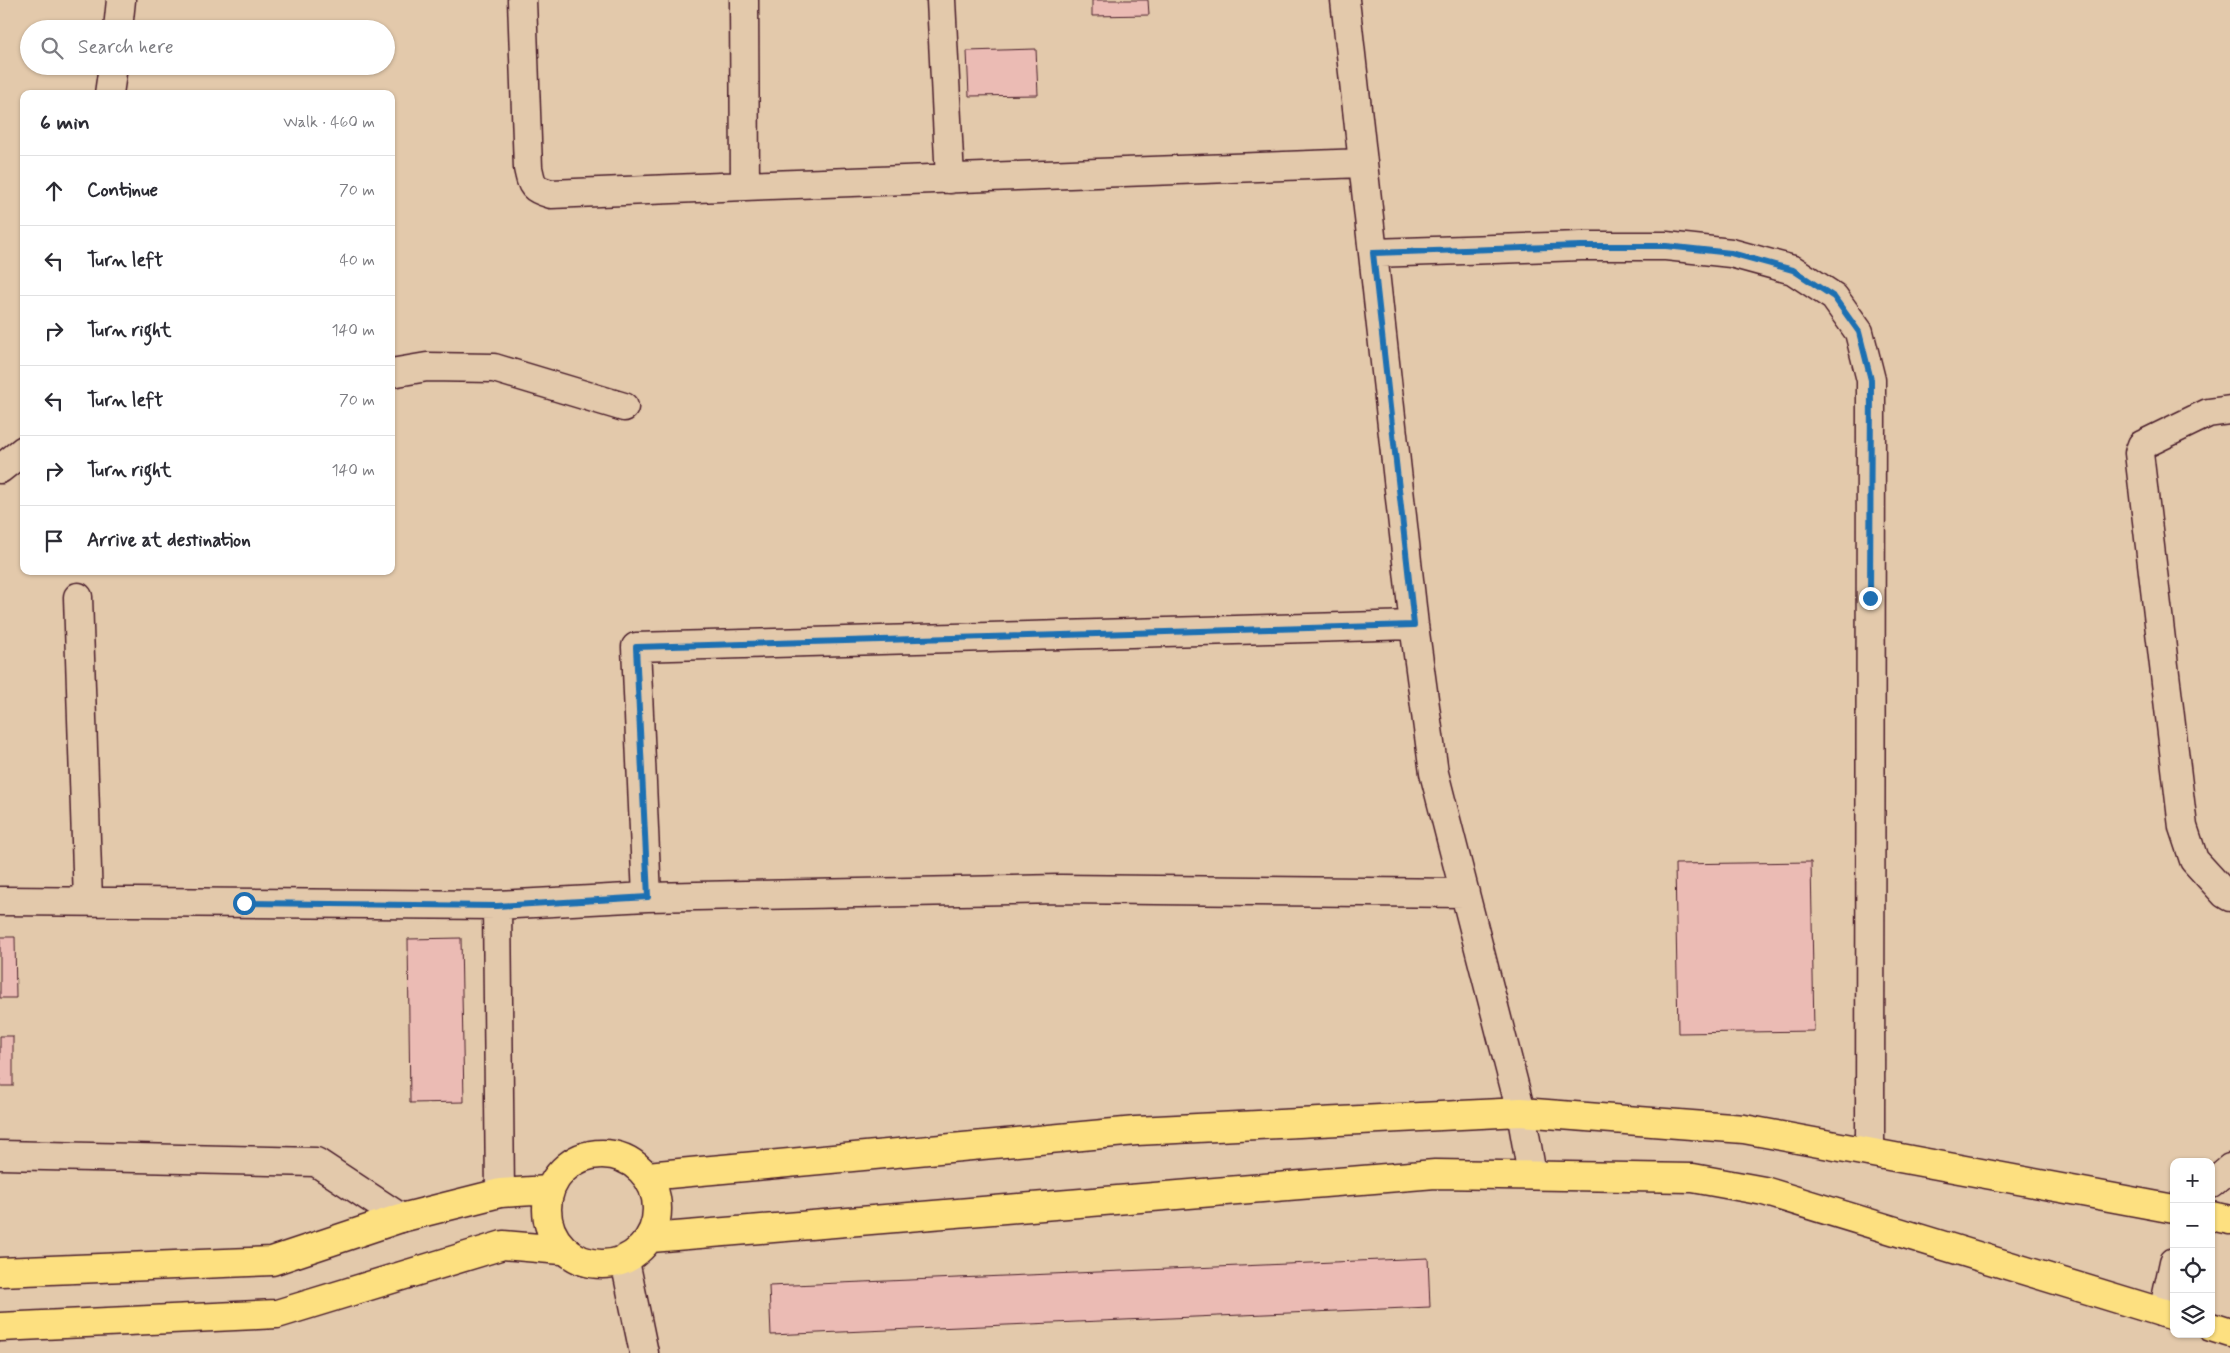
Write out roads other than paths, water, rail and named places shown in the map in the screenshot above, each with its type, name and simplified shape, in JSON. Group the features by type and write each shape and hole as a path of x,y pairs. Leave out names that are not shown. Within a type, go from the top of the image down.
{"highway":[{"path":"648,1176 1136,1130 1521,1112 1744,1129 2170,1208"},
{"path":"0,1327 277,1314 503,1245 562,1250 592,1264 625,1261 651,1238 659,1204 648,1176 624,1157 594,1154 566,1166 549,1190 546,1220 562,1250"},
{"path":"651,1238 1435,1174 1693,1178 1754,1189 2168,1314"},
{"path":"0,1272 272,1261 401,1218 500,1193 549,1190"},
{"path":"2215,1217 2230,1220"},
{"path":"2215,1328 2230,1333"}],"street":[{"path":"119,20 121,0"},
{"path":"522,0 528,168 532,184 538,191 550,194 1363,163"},
{"path":"744,0 745,186"},
{"path":"940,0 950,179"},
{"path":"1345,0 1414,625 1434,773 1521,1112 1532,1175"},
{"path":"110,90 112,75"},
{"path":"1373,253 1581,246 1666,246 1731,253 1793,270 1834,297 1859,332 1871,380 1870,1152"},
{"path":"395,372 427,367 494,368 624,407"},
{"path":"2230,410 2208,413 2142,445 2139,453 2183,827 2194,860 2230,897"},
{"path":"0,469 20,453"},
{"path":"78,597 88,901"},
{"path":"648,897 636,647 1414,625"},
{"path":"0,901 497,906 648,897 1060,889 1465,893"},
{"path":"497,906 500,1193"},
{"path":"0,1155 316,1162 401,1218"},
{"path":"2215,1181 2230,1168"},
{"path":"625,1261 644,1353"},
{"path":"2168,1314 2170,1293"}]}
